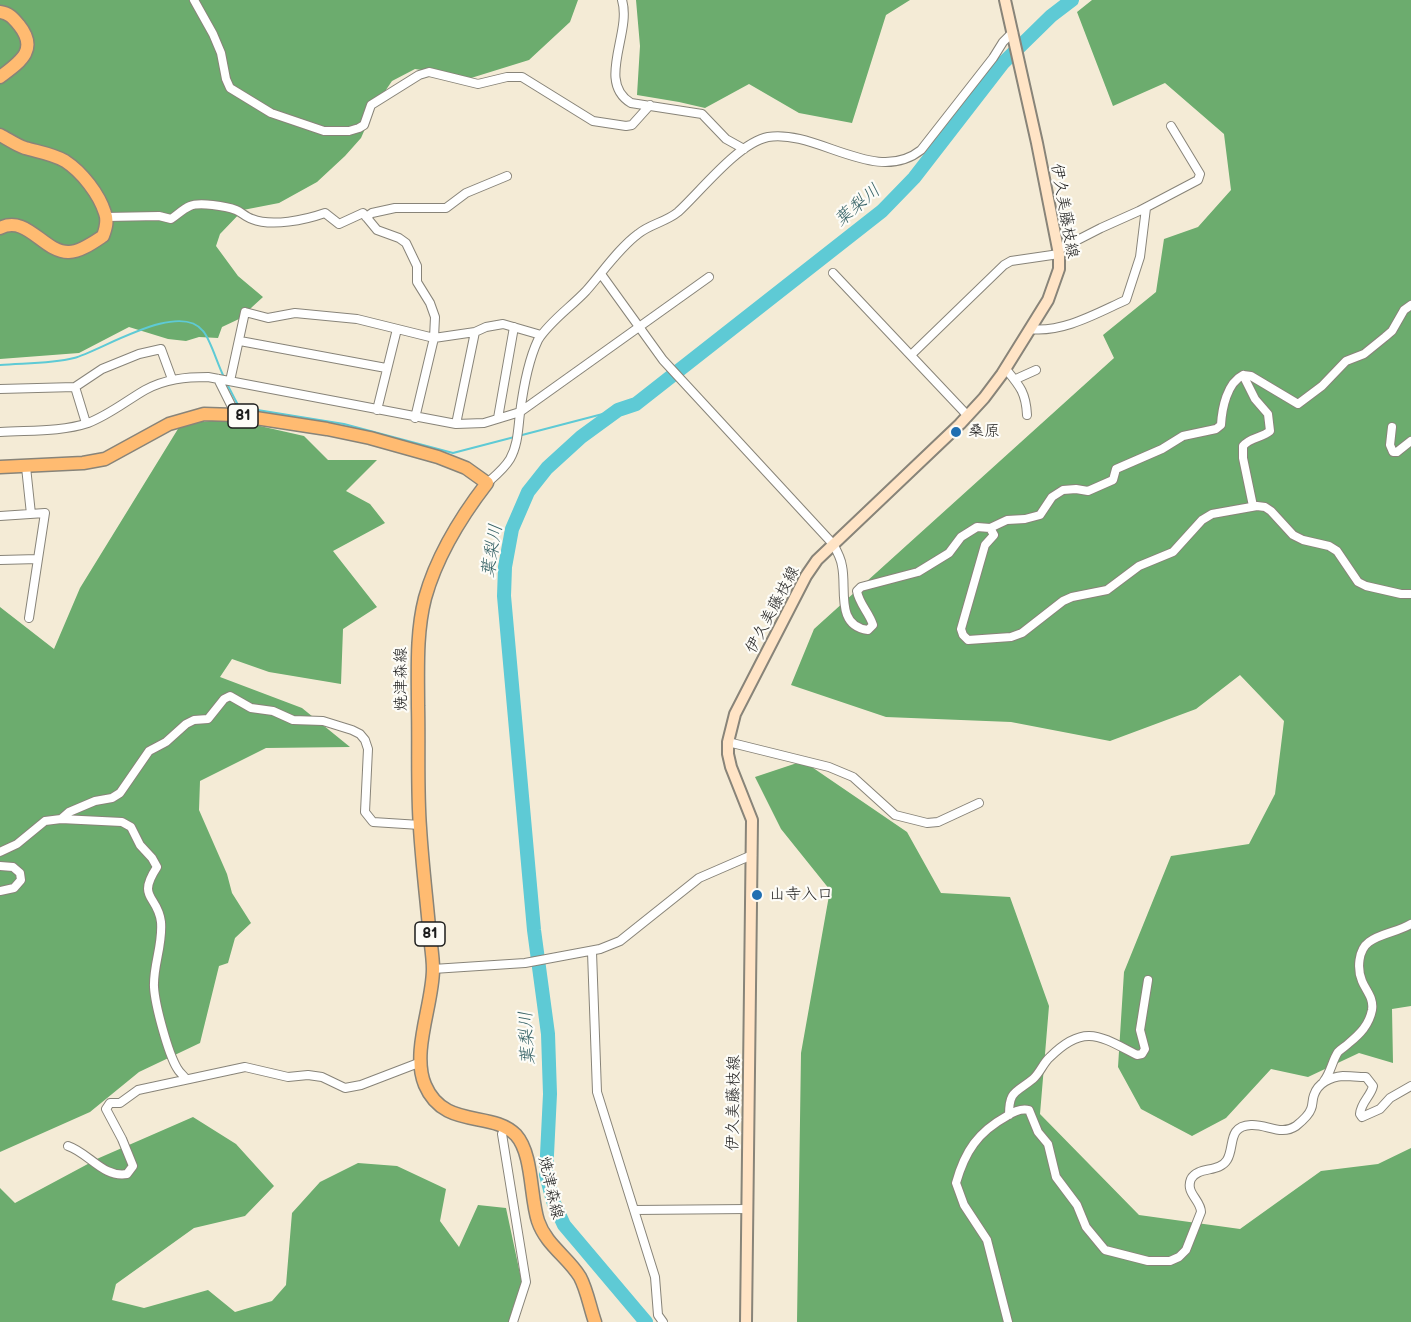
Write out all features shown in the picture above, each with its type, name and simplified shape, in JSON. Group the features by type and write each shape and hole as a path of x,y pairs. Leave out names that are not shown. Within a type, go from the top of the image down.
{"main road":[{"name":"伊久美藤枝線","path":"746,1322 752,820 731,767 728,742 735,714 806,576 833,544 968,416 984,398 1048,300 1054,285 1059,269 1058,252 1022,70 1005,0"},
{"path":"0,12 6,12 13,17 24,30 28,41 27,50 22,59 0,76"},
{"path":"0,135 23,147 51,154 70,165 96,195 106,217 103,236 71,252 58,251 34,233 19,226 5,225 0,228"},
{"name":"81","path":"0,467 83,463 105,459 169,423 185,417 204,414 236,416 327,429 370,438 438,457 466,468 487,483"},
{"name":"焼津森線","path":"487,483 463,514 445,547 425,600 419,628 417,661 420,825 433,969 430,1001 422,1040 422,1078 435,1101 444,1108 454,1114 506,1128 515,1134 527,1158 538,1223 554,1247 580,1278 595,1322"}],"street":[{"path":"194,0 213,34 230,88 271,113 324,131 359,128 364,125 371,105 419,75 429,72 478,84 507,77 522,77 593,121 626,126 632,125 650,105"},
{"path":"622,0 625,24 614,75 625,99 631,103 702,114 726,139 744,149"},
{"path":"487,483 511,458 518,435 520,412 532,355 541,334 638,233 676,214 744,149 759,140 778,136 878,161 903,162 921,150 1003,42 1013,35"},
{"path":"911,355 1011,261 1058,252 1198,180 1200,174 1171,126"},
{"path":"366,217 380,210 395,208 446,208 466,193 507,177"},
{"path":"106,217 159,216 171,219 191,205 223,206 252,219 266,221 289,221 325,213 339,224 363,213 377,230 406,243 417,266 417,282 430,303 435,317 434,338 416,418"},
{"path":"1030,329 1040,330 1077,322 1126,300 1140,257 1146,208"},
{"path":"833,273 968,416"},
{"path":"600,274 663,360 833,544 840,555 843,569 842,597 849,620 858,628 868,630 873,625 869,613 859,600 857,591 861,587 918,572 949,552 961,537 977,527 990,528 1007,520 1040,515 1052,497 1063,490 1088,491 1113,480 1116,469 1162,449 1183,436 1216,429 1221,425 1230,389 1234,381 1243,375 1251,376 1298,404 1322,386 1346,361 1364,354 1392,331 1404,310 1411,305"},
{"path":"0,432 58,429 87,423 102,417 145,390 172,380 192,377 230,381 416,418 456,424 484,423 520,412 709,277"},
{"path":"230,381 245,312 268,318 295,313 357,319 434,338 475,332 503,324 541,334"},
{"path":"498,418 514,327"},
{"path":"377,410 397,329"},
{"path":"456,424 475,332"},
{"path":"240,341 386,368"},
{"path":"0,389 75,387 102,369 139,354 160,349 172,380"},
{"path":"1005,368 1016,380 1026,400 1028,415"},
{"path":"1016,380 1036,370"},
{"path":"1243,375 1255,399 1268,414 1270,431 1266,435 1246,441 1243,446 1243,458 1253,506"},
{"path":"218,379 236,416"},
{"path":"75,387 87,423"},
{"path":"1392,427 1390,445 1393,452 1397,452 1411,441"},
{"path":"26,467 31,514"},
{"path":"990,528 994,535 985,545 962,629 968,640 1011,637 1022,633 1063,601 1107,590 1139,566 1173,552 1202,520 1212,514 1253,506 1265,507 1271,511 1293,535 1303,540 1329,546 1337,551 1358,582 1401,594 1411,594"},
{"path":"0,516 45,513 29,618"},
{"path":"0,560 38,560"},
{"path":"61,819 69,812 95,801 112,798 120,793 149,751 166,742 186,724 194,720 208,719 224,699 230,696 251,708 273,711 293,720 323,721 360,734 368,749 365,812 368,818 373,822 420,825"},
{"path":"728,742 830,767 853,777 895,815 927,823 939,822 979,803"},
{"path":"0,852 17,844 45,821 61,819 122,822 131,828 156,867 149,879 147,891 160,920 161,945 156,964 154,988 165,1036 177,1069 186,1078"},
{"path":"433,969 525,963 592,952 620,940 699,878 752,855"},
{"path":"0,866 13,867 20,873 21,880 14,888 0,891"},
{"path":"1008,1322 987,1240 964,1204 956,1183 977,1137 988,1127 1009,1115 1024,1109 1029,1110 1038,1132 1048,1144 1056,1177 1077,1205 1086,1227 1105,1251 1148,1261 1170,1261 1179,1257 1186,1250 1201,1212 1201,1206 1191,1194 1192,1178 1198,1172 1220,1166 1227,1160 1232,1137 1239,1129 1253,1125 1286,1131 1302,1121 1311,1109 1317,1088 1330,1073 1338,1052 1366,1026 1372,1008 1372,999 1360,974 1359,959 1363,949 1376,938 1411,924"},
{"path":"592,952 597,1092 655,1277 658,1316 663,1322"},
{"path":"1009,1115 1009,1101 1015,1090 1034,1079 1048,1058 1074,1038 1086,1035 1101,1037 1137,1055 1142,1054 1145,1049 1140,1030 1148,980"},
{"path":"68,1146 80,1150 107,1172 118,1176 127,1174 133,1166 106,1109 110,1103 120,1103 138,1090 245,1067 288,1077 308,1075 322,1077 345,1088 361,1085 421,1062"},
{"path":"1324,1081 1342,1076 1366,1077 1373,1086 1373,1090 1360,1107 1362,1117 1380,1109 1390,1098 1411,1086"},
{"path":"506,1128 502,1134 526,1282 513,1322"},
{"path":"634,1210 748,1209"}],"green space":[{"path":"0,0 578,0 570,22 529,60 471,78 415,69 392,81 375,106 361,138 317,182 279,203 243,210 220,234 216,246 238,276 263,297 239,319 222,327 218,338 199,337 186,341 168,339 129,327 79,353 0,359"},
{"path":"636,0 910,0 886,15 852,123 799,113 749,84 705,108 637,95 640,46"},
{"path":"1092,0 1411,0 1411,1006 1392,1009 1393,1063 1359,1053 1308,1077 1271,1069 1226,1118 1192,1136 1141,1109 1118,1067 1124,972 1171,856 1249,844 1275,794 1284,721 1240,675 1196,709 1110,741 1011,722 886,717 791,685 814,629 1114,358 1103,335 1156,292 1164,239 1198,227 1231,190 1224,134 1165,83 1113,106 1077,12"},
{"path":"229,419 304,436 328,460 377,460 346,491 370,504 385,523 333,551 377,607 343,629 341,684 269,672 232,659 220,677 302,708 350,747 266,748 200,781 199,810 227,874 232,893 251,923 235,938 228,963 219,966 200,1043 139,1072 90,1112 0,1152 0,607 54,649 80,588 181,424"},
{"path":"803,761 907,832 941,893 1010,897 1049,1006 1040,1114 1139,1215 1240,1229 1321,1171 1378,1164 1411,1148 1411,1322 797,1322 801,1053 830,890 781,829 755,777"},
{"path":"193,1117 236,1144 274,1186 245,1216 194,1228 116,1284 112,1300 144,1308 208,1290 235,1312 272,1301 286,1285 292,1213 320,1182 358,1163 397,1166 446,1189 440,1221 459,1247 478,1205 506,1208 522,1283 512,1310 512,1322 0,1322 0,1188 15,1203 99,1158"}],"waterway":[{"name":"葉梨川","path":"646,1322 564,1225 553,1201 546,1175 550,1094 548,1034 534,930 504,596 505,567 512,529 528,492 547,468 581,437 618,410 636,404 882,211 914,178 1003,63 1051,16 1072,0"},
{"path":"0,365 74,358 140,330 177,321 192,323 203,331 224,377"},
{"path":"226,382 239,407 344,424 453,453 618,410"}],"place":[{"name":"桑原","path":"956,432"},
{"name":"山寺入口","path":"757,895"}]}
